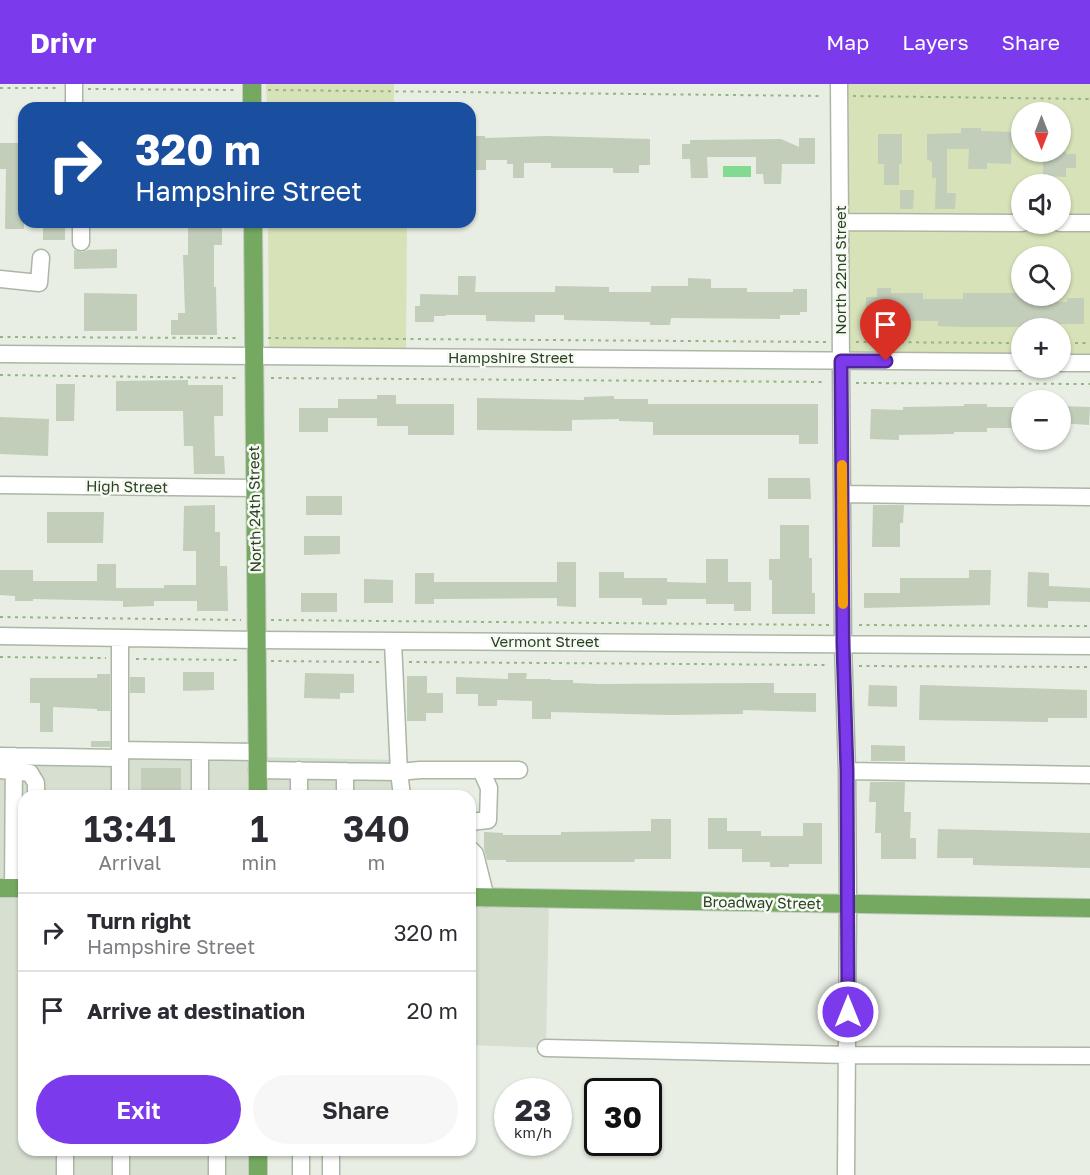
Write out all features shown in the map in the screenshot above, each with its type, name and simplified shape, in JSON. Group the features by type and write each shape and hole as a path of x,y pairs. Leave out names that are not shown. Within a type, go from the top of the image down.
{"main road":[{"name":"North 24th Street","path":"253,228 258,790"},
{"name":"Broadway Street","path":"478,897 1090,908"},
{"path":"258,1156 258,1175"}],"street":[{"path":"74,86 74,102"},
{"name":"North 22nd Street","path":"839,90 843,644 848,905 846,1175"},
{"path":"840,222 1011,223"},
{"path":"1071,223 1090,223"},
{"path":"81,228 81,242"},
{"path":"0,279 39,283 41,258"},
{"name":"Hampshire Street","path":"0,354 254,347 841,361 1011,362"},
{"path":"1071,363 1090,363"},
{"name":"High Street","path":"0,485 255,488"},
{"path":"842,494 1090,497"},
{"name":"Vermont Street","path":"0,636 393,642 1090,646"},
{"path":"120,638 120,790"},
{"path":"393,642 401,790"},
{"path":"200,752 200,790"},
{"path":"7,763 120,754 200,752 299,770 399,772 519,770"},
{"path":"7,763 30,773 36,783 36,790"},
{"path":"7,763 18,845"},
{"path":"299,770 299,790"},
{"path":"476,821 488,820 489,788 481,770"},
{"path":"345,771 345,790"},
{"path":"847,771 1090,775"},
{"path":"12,888 18,857"},
{"path":"476,868 478,897"},
{"path":"546,1048 848,1055 1090,1056"},
{"path":"64,1156 65,1175"},
{"path":"121,1156 121,1175"},
{"path":"216,1156 217,1175"},
{"path":"301,1156 301,1175"},
{"path":"331,1175 332,1156"}],"path":[{"path":"0,88 74,86 252,94 839,90 1090,99"},
{"path":"0,337 254,347 841,342 1011,343"},
{"path":"1071,343 1090,343"},
{"path":"0,375 1090,384"},
{"path":"0,616 1090,626"},
{"path":"0,657 1090,667"}],"shaded area":[{"path":"266,84 394,84 394,102 267,102"},
{"path":"846,84 1090,84 1090,356 1071,356 1071,318 1011,318 1011,356 849,354"},
{"path":"723,166 751,166 751,177 723,177"},
{"path":"268,228 407,228 406,354 269,353"},
{"path":"0,752 399,760 398,790 18,790 18,1156 258,1156 258,1175 0,1175"},
{"path":"476,894 549,899 546,1048 476,1045"}],"building":[{"path":"961,128 1011,132 1011,164 987,163 987,169 968,169 969,149 947,149 947,193 956,193 955,209 935,209 936,178 932,178 932,162 927,159 927,134 961,133"},
{"path":"878,134 902,134 899,185 884,185 884,164 878,164"},
{"path":"476,136 485,136 485,138 546,136 650,139 650,165 639,165 639,173 613,173 613,168 551,168 551,163 524,163 524,178 513,178 513,164 507,164 507,160 486,160 486,170 476,170"},
{"path":"799,138 815,138 815,164 782,164 781,184 764,184 763,174 756,174 756,157 707,157 708,178 691,178 690,159 682,159 682,144 690,144 690,140 781,139 799,147"},
{"path":"0,143 18,143 18,228 24,229 5,229 6,169 0,169"},
{"path":"1071,154 1076,154 1076,168 1066,168 1066,174 1043,174 1043,162 1071,162"},
{"path":"900,190 914,190 913,209 900,209"},
{"path":"43,228 65,228 65,240 43,240"},
{"path":"188,228 222,228 222,245 214,245 217,335 171,335 171,320 178,320 178,313 185,313 183,255 188,255"},
{"path":"117,249 117,268 74,269 74,250 82,252"},
{"path":"458,276 476,276 475,292 555,292 555,286 609,287 609,292 651,292 651,286 688,286 688,278 711,279 711,288 747,288 747,292 793,292 793,289 807,289 807,312 800,312 800,315 780,315 780,319 671,318 670,325 650,325 650,322 564,320 564,315 535,315 535,322 486,321 486,315 446,315 434,316 434,322 415,322 415,306 420,306 420,294 458,295"},
{"path":"877,288 891,288 891,293 923,293 923,299 963,299 963,293 1011,293 1011,306 1071,306 1071,298 1084,298 1084,324 1071,324 1071,318 1011,318 1011,327 938,326 938,321 866,320 866,297 877,297"},
{"path":"84,293 137,294 137,331 84,331"},
{"path":"188,380 188,385 223,385 223,416 214,416 215,456 224,456 225,474 194,474 193,446 184,446 183,411 116,411 116,381"},
{"path":"56,384 75,384 74,421 56,421"},
{"path":"377,395 396,395 396,404 454,404 454,435 408,435 408,426 377,426 377,418 328,418 328,432 299,432 299,408 338,408 338,399 377,399"},
{"path":"614,396 614,399 648,399 648,404 818,404 818,444 799,444 799,435 653,435 653,422 619,421 619,419 572,420 572,431 477,430 477,398 584,400 584,397"},
{"path":"964,404 987,404 987,407 1011,407 1011,428 987,428 987,432 899,435 899,440 870,439 871,409 903,410 903,407 964,406"},
{"path":"1071,406 1090,407 1089,425 1071,424"},
{"path":"0,417 49,419 48,456 0,454"},
{"path":"768,478 810,478 811,499 768,499"},
{"path":"306,496 342,496 342,515 306,515"},
{"path":"215,505 215,532 220,532 220,566 227,566 228,611 197,611 197,601 154,601 154,606 123,607 123,601 33,599 33,601 15,601 15,596 0,595 0,570 33,570 33,581 97,581 97,564 116,564 116,588 196,585 196,551 183,551 184,506"},
{"path":"873,505 904,505 903,523 900,523 900,547 872,547"},
{"path":"47,512 104,512 103,543 47,543"},
{"path":"780,525 809,525 809,558 812,558 812,593 815,593 815,614 772,614 772,580 769,580 769,559 780,559"},
{"path":"304,536 340,536 340,554 304,555"},
{"path":"706,559 728,559 728,582 751,582 751,611 734,611 734,604 706,604 706,599 667,599 667,605 642,605 642,598 599,598 599,572 624,572 624,578 667,578 667,582 706,583"},
{"path":"557,562 576,562 576,607 557,606 557,598 434,599 434,604 415,604 415,573 434,573 434,582 557,582"},
{"path":"969,570 991,570 990,605 864,608 864,593 900,593 900,578 969,578"},
{"path":"1028,572 1049,573 1049,586 1090,588 1090,602 1048,601 1048,608 1027,607"},
{"path":"364,579 393,580 393,603 364,603"},
{"path":"301,593 337,593 337,612 301,612"},
{"path":"183,672 214,672 214,690 183,691"},
{"path":"305,673 354,674 354,693 340,693 340,699 304,698"},
{"path":"508,673 527,673 526,679 573,680 573,683 599,684 774,683 774,693 816,693 816,712 743,710 743,714 669,715 551,712 551,719 532,719 532,701 497,700 497,706 478,706 478,694 456,694 456,677 508,679"},
{"path":"97,674 110,674 110,711 53,707 53,732 40,732 40,703 30,703 30,678 97,678"},
{"path":"407,676 427,676 427,693 443,693 443,713 426,713 426,721 407,721"},
{"path":"130,677 145,677 145,693 130,693"},
{"path":"869,685 897,686 897,707 868,706"},
{"path":"920,685 1087,690 1087,718 1048,718 1048,722 919,720"},
{"path":"91,741 110,741 110,747 91,747"},
{"path":"871,745 905,746 905,761 871,761"},
{"path":"141,768 181,768 181,790 141,790"},
{"path":"870,782 905,782 904,812 911,812 910,838 916,838 916,859 881,859 881,833 875,833 876,802 869,802"},
{"path":"708,818 727,818 727,831 761,831 761,836 803,836 803,823 822,823 822,864 789,864 789,867 770,867 770,862 742,862 742,849 708,849"},
{"path":"651,819 671,819 671,859 635,859 634,862 506,862 506,860 487,860 484,849 484,832 503,833 503,835 561,835 561,832 651,831"},
{"path":"938,829 1090,833 1090,868 973,865 973,858 937,858"}],"slow traffic":[{"path":"842,465 843,604"}],"route":[{"path":"848,1012 841,361 886,361"}]}
